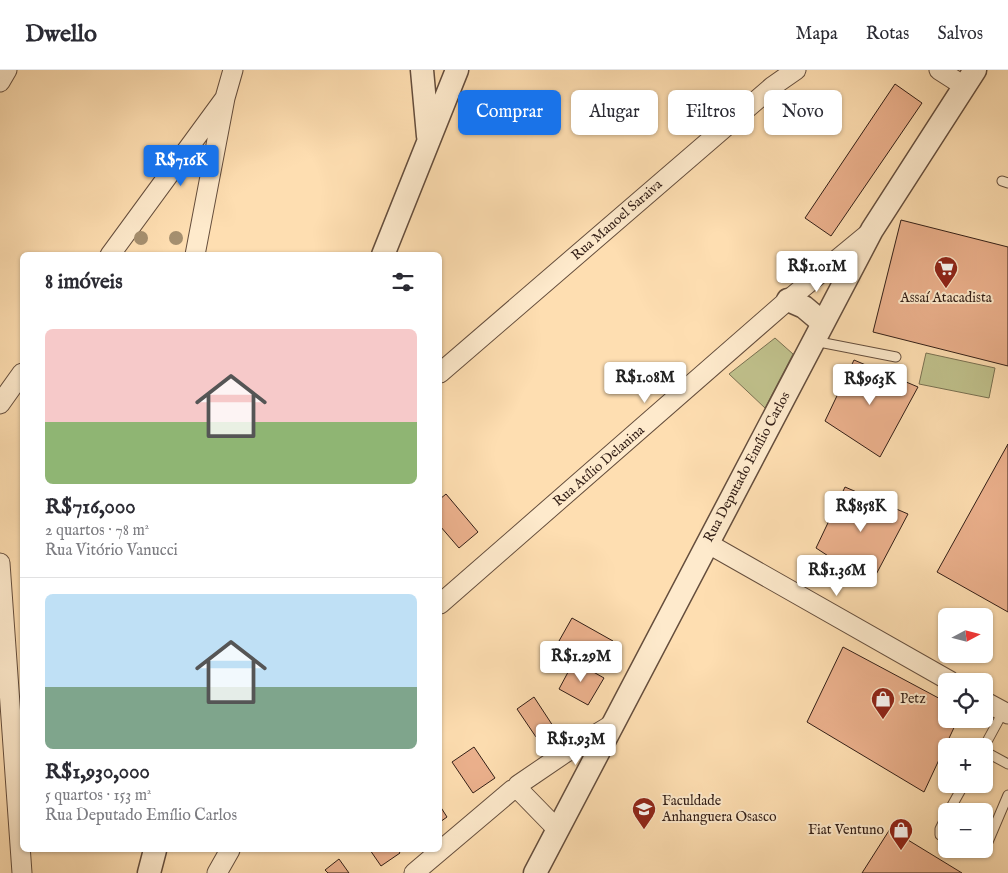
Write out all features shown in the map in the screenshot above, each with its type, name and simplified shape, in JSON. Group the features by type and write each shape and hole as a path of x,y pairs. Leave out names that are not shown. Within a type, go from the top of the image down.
{"street":[{"path":"0,82 7,70"},
{"path":"195,252 225,98 233,70"},
{"path":"422,70 428,141"},
{"path":"384,252 457,70"},
{"name":"Rua Manoel Saraiva","path":"442,371 773,86 796,70"},
{"path":"939,70 970,78"},
{"name":"Rua Deputado Emílio Carlos","path":"535,873 872,230 970,78"},
{"path":"112,252 225,98"},
{"name":"Rua Atílio Delanina","path":"442,602 788,300 872,230"},
{"path":"788,300 804,307 819,332"},
{"path":"0,404 20,376"},
{"path":"707,543 938,674"},
{"path":"0,563 20,845"},
{"path":"993,706 1006,713"},
{"path":"442,849 512,790 516,789 518,785 565,753 613,724"},
{"path":"516,789 558,830"},
{"path":"21,852 22,873"},
{"path":"149,873 154,852"},
{"path":"217,873 229,852"},
{"path":"414,873 439,852"}],"lane":[{"path":"819,332 896,357"},
{"path":"990,738 1006,713"},
{"path":"993,756 1008,764"},
{"path":"993,830 1008,795"}],"green space":[{"path":"775,338 793,354 765,408 729,374"},
{"path":"926,353 995,368 989,398 919,384"}],"building":[{"path":"895,84 922,103 831,236 805,218"},
{"name":"Assaí Atacadista","path":"901,220 1008,247 1008,366 873,332"},
{"path":"854,360 918,387 880,457 825,421"},
{"path":"1008,444 1008,612 937,572"},
{"path":"845,487 908,514 871,584 816,548"},
{"path":"446,494 478,532 459,548 442,528 442,497"},
{"path":"572,618 613,641 601,664 559,641"},
{"name":"Petz","path":"843,647 938,698 938,728 954,728 949,738 938,738 938,762 924,792 807,722"},
{"path":"574,661 604,678 588,705 559,689"},
{"path":"534,697 553,726 536,737 517,709"},
{"path":"474,747 495,778 473,793 452,762"},
{"path":"442,809 447,817 442,821"},
{"name":"Fiat Ventuno","path":"890,829 962,873 862,873"},
{"path":"371,852 399,852 400,853 381,866"},
{"path":"339,859 349,873 328,873 325,870"}],"place":[{"name":"Assaí Atacadista","path":"946,289"},
{"name":"Petz","path":"883,720"},
{"name":"Faculdade Anhanguera Osasco","path":"644,830"},
{"name":"Fiat Ventuno","path":"901,851"}]}
